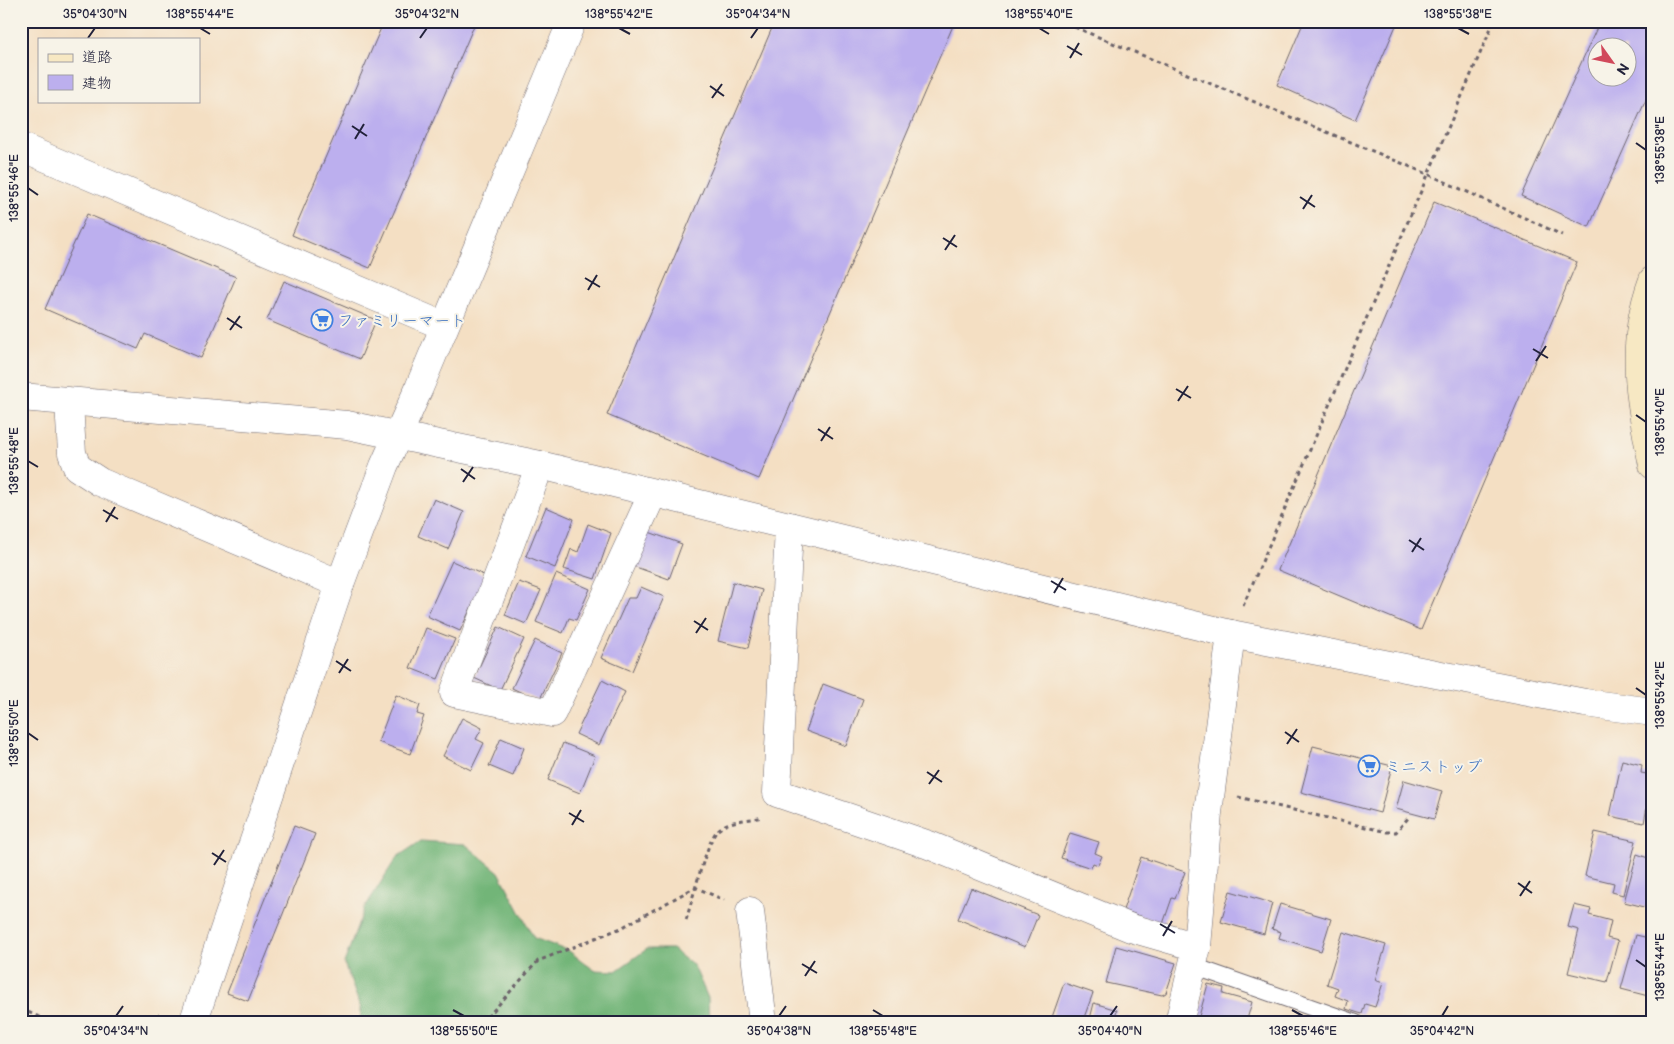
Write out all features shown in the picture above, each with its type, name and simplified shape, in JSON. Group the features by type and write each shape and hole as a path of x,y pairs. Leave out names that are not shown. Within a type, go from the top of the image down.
{"main road":[{"path":"1653,280 1645,301 1637,373 1641,408 1653,465"}],"street":[{"path":"193,1023 340,584 384,466 398,437 572,21"},
{"path":"21,146 444,326"},
{"path":"21,398 347,425 540,465 1231,634 1585,703 1653,712"},
{"path":"69,402 72,454 77,466 100,482 340,584"},
{"path":"540,465 454,693 552,713 653,493"},
{"path":"788,526 777,793 929,844 1195,956"},
{"path":"1179,1023 1195,956 1211,790 1231,634"},
{"path":"750,911 763,1023"}],"lane":[{"path":"1195,956 1356,1023"}],"path":[{"path":"1060,21 1430,175 1562,235"},
{"path":"1231,634 1430,175 1494,21"},
{"path":"1211,790 1387,832 1396,832 1409,817"},
{"path":"686,920 708,848 717,830 730,822 767,816 776,803 777,793"},
{"path":"482,1023 538,962 621,928 692,888 697,888 750,911"},
{"path":"21,1009 53,1023"}],"green space":[{"path":"421,841 465,844 499,872 534,938 569,951 594,970 616,971 647,949 672,949 694,966 708,998 709,1023 361,1023 360,1006 344,963 364,909 397,857"}],"building":[{"path":"384,21 476,21 370,268 292,235"},
{"path":"775,21 955,21 759,479 607,415"},
{"path":"1304,21 1398,21 1355,120 1277,85"},
{"path":"1600,21 1653,21 1653,84 1589,227 1521,196 1586,52 1586,88 1636,88 1636,38 1592,38"},
{"path":"1434,202 1577,262 1421,630 1278,570"},
{"path":"87,214 236,277 201,358 145,334 138,349 45,309"},
{"name":"ファミリーマート","path":"284,281 376,320 360,359 267,320"},
{"path":"434,499 464,512 448,549 418,536"},
{"path":"546,507 574,519 555,568 526,556"},
{"path":"588,524 611,533 595,579 564,569 571,549 578,552"},
{"path":"646,531 682,544 669,579 633,566"},
{"path":"452,561 486,576 460,631 427,616"},
{"path":"556,574 590,589 576,620 569,618 563,633 536,622"},
{"path":"519,582 541,590 526,624 505,615"},
{"path":"733,582 762,590 748,648 718,641"},
{"path":"641,587 664,597 632,671 601,658 628,598 636,598"},
{"path":"498,627 524,639 500,690 474,678"},
{"path":"426,628 455,639 438,679 410,668"},
{"path":"535,640 562,653 539,701 512,688"},
{"path":"602,680 625,692 599,745 576,734"},
{"path":"823,684 863,699 846,746 806,731"},
{"path":"396,695 420,705 417,714 424,716 410,754 378,742"},
{"path":"462,718 482,728 476,739 484,743 471,770 443,756"},
{"path":"501,738 524,748 513,776 489,766"},
{"path":"563,743 595,756 580,793 548,780"},
{"path":"1313,746 1392,766 1380,813 1301,792"},
{"path":"1622,760 1642,765 1641,773 1653,775 1644,823 1610,816"},
{"path":"1404,780 1442,791 1434,819 1396,809"},
{"path":"294,826 315,834 248,1001 227,993"},
{"path":"1595,832 1636,841 1623,895 1612,892 1614,883 1585,876"},
{"path":"1070,833 1099,842 1095,853 1102,856 1098,865 1093,863 1091,868 1061,858"},
{"path":"1652,842 1653,909 1624,902 1637,854 1648,858"},
{"path":"1141,857 1185,872 1175,899 1172,898 1163,924 1123,910"},
{"path":"971,888 1038,915 1025,947 958,919"},
{"path":"1230,891 1272,903 1264,934 1221,922"},
{"path":"1280,904 1331,919 1321,951 1279,938 1281,932 1272,929"},
{"path":"1574,905 1591,909 1589,915 1611,921 1607,938 1618,941 1607,982 1568,973 1579,930 1568,927"},
{"path":"1343,932 1386,945 1375,980 1383,983 1375,1007 1365,1004 1362,1014 1346,1009 1348,1001 1335,996 1338,988 1327,984"},
{"path":"1636,935 1653,939 1652,997 1621,989"},
{"path":"1116,946 1176,963 1166,993 1162,995 1106,983"},
{"path":"1064,983 1093,993 1082,1023 1050,1023"},
{"path":"1208,984 1224,988 1223,994 1252,1002 1246,1023 1207,1023 1198,1020"},
{"path":"1094,1003 1117,1010 1113,1023 1089,1023"},
{"path":"158,1014 168,1018 166,1023 155,1023"},
{"path":"1126,1017 1145,1022 1145,1023 1125,1023"},
{"path":"1302,1018 1313,1022 1313,1023 1300,1023"}],"place":[{"name":"ファミリーマート","path":"322,320"},
{"name":"ミニストップ","path":"1369,766"}]}
